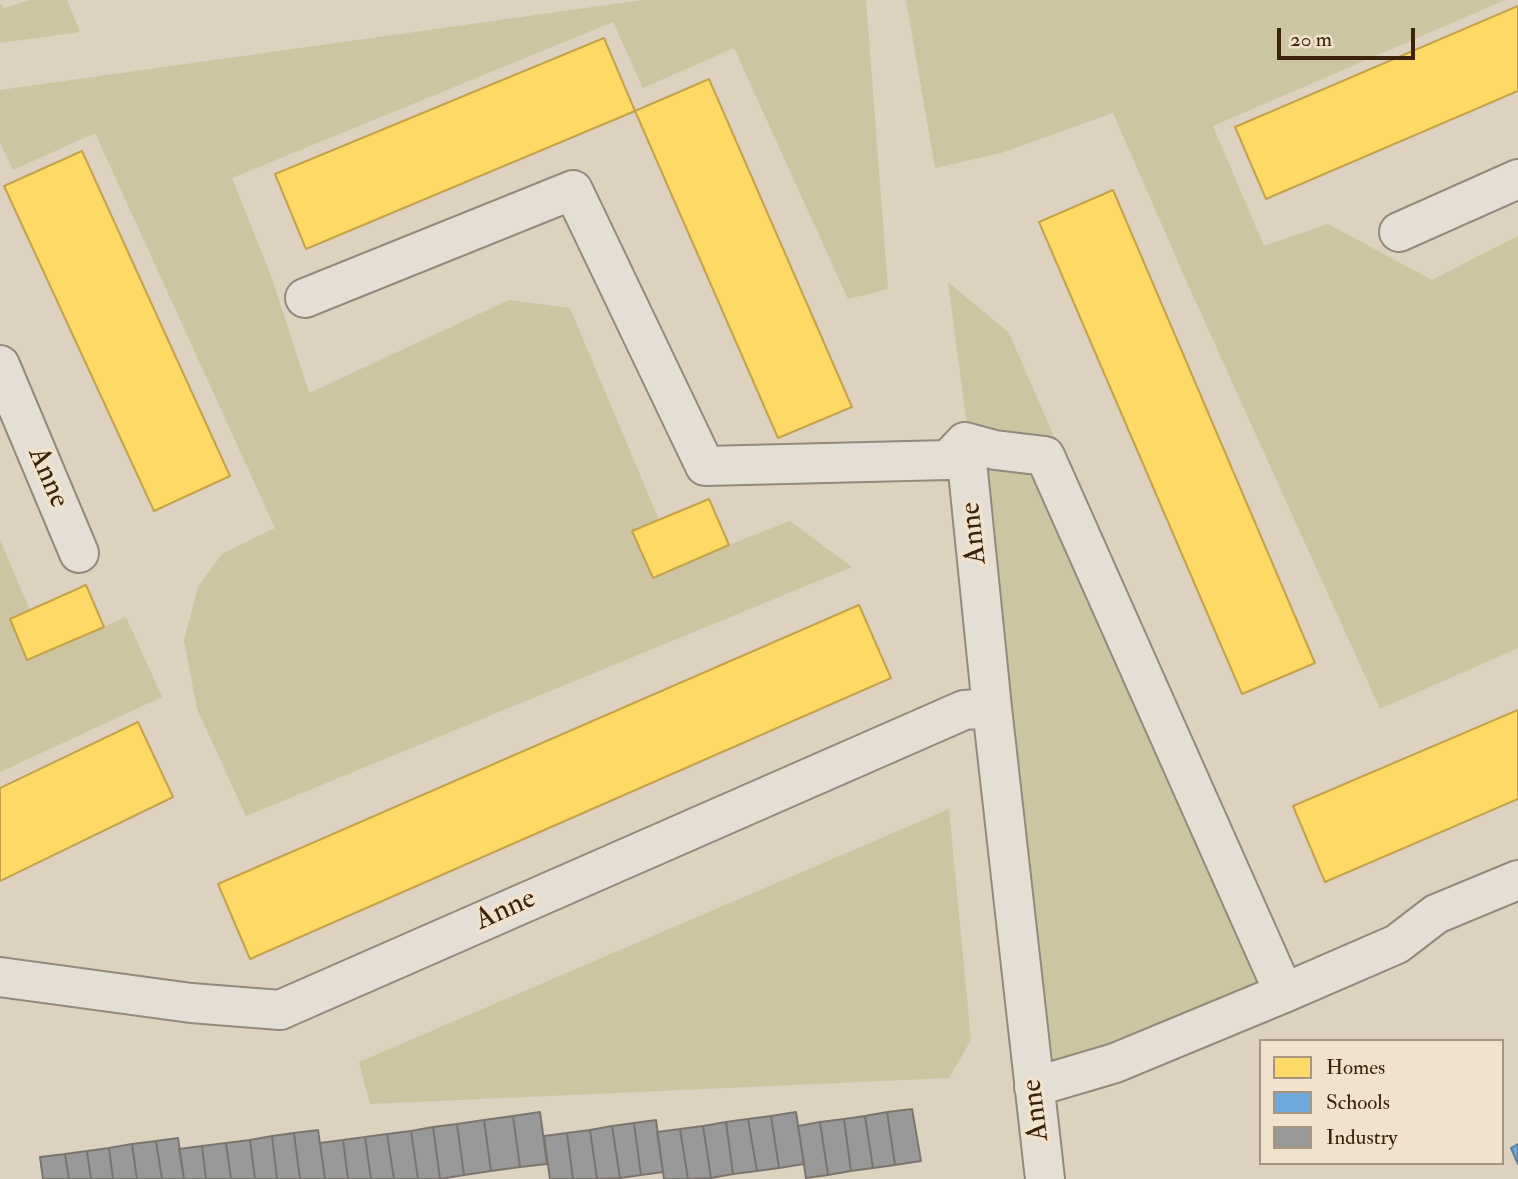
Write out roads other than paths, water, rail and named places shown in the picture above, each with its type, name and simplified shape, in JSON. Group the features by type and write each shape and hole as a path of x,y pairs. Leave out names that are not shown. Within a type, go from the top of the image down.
{"street":[{"path":"1399,232 1518,179"},
{"path":"304,298 573,190 705,466 948,460 965,442 995,450 1045,456 1284,993"},
{"name":"Anne","path":"0,365 79,553"},
{"name":"Anne","path":"965,442 1045,1179"},
{"name":"Anne","path":"0,977 191,1003 280,1010 964,710 992,708"},
{"path":"1034,1087 1115,1063 1284,993 1397,944 1436,914 1518,880"}]}
